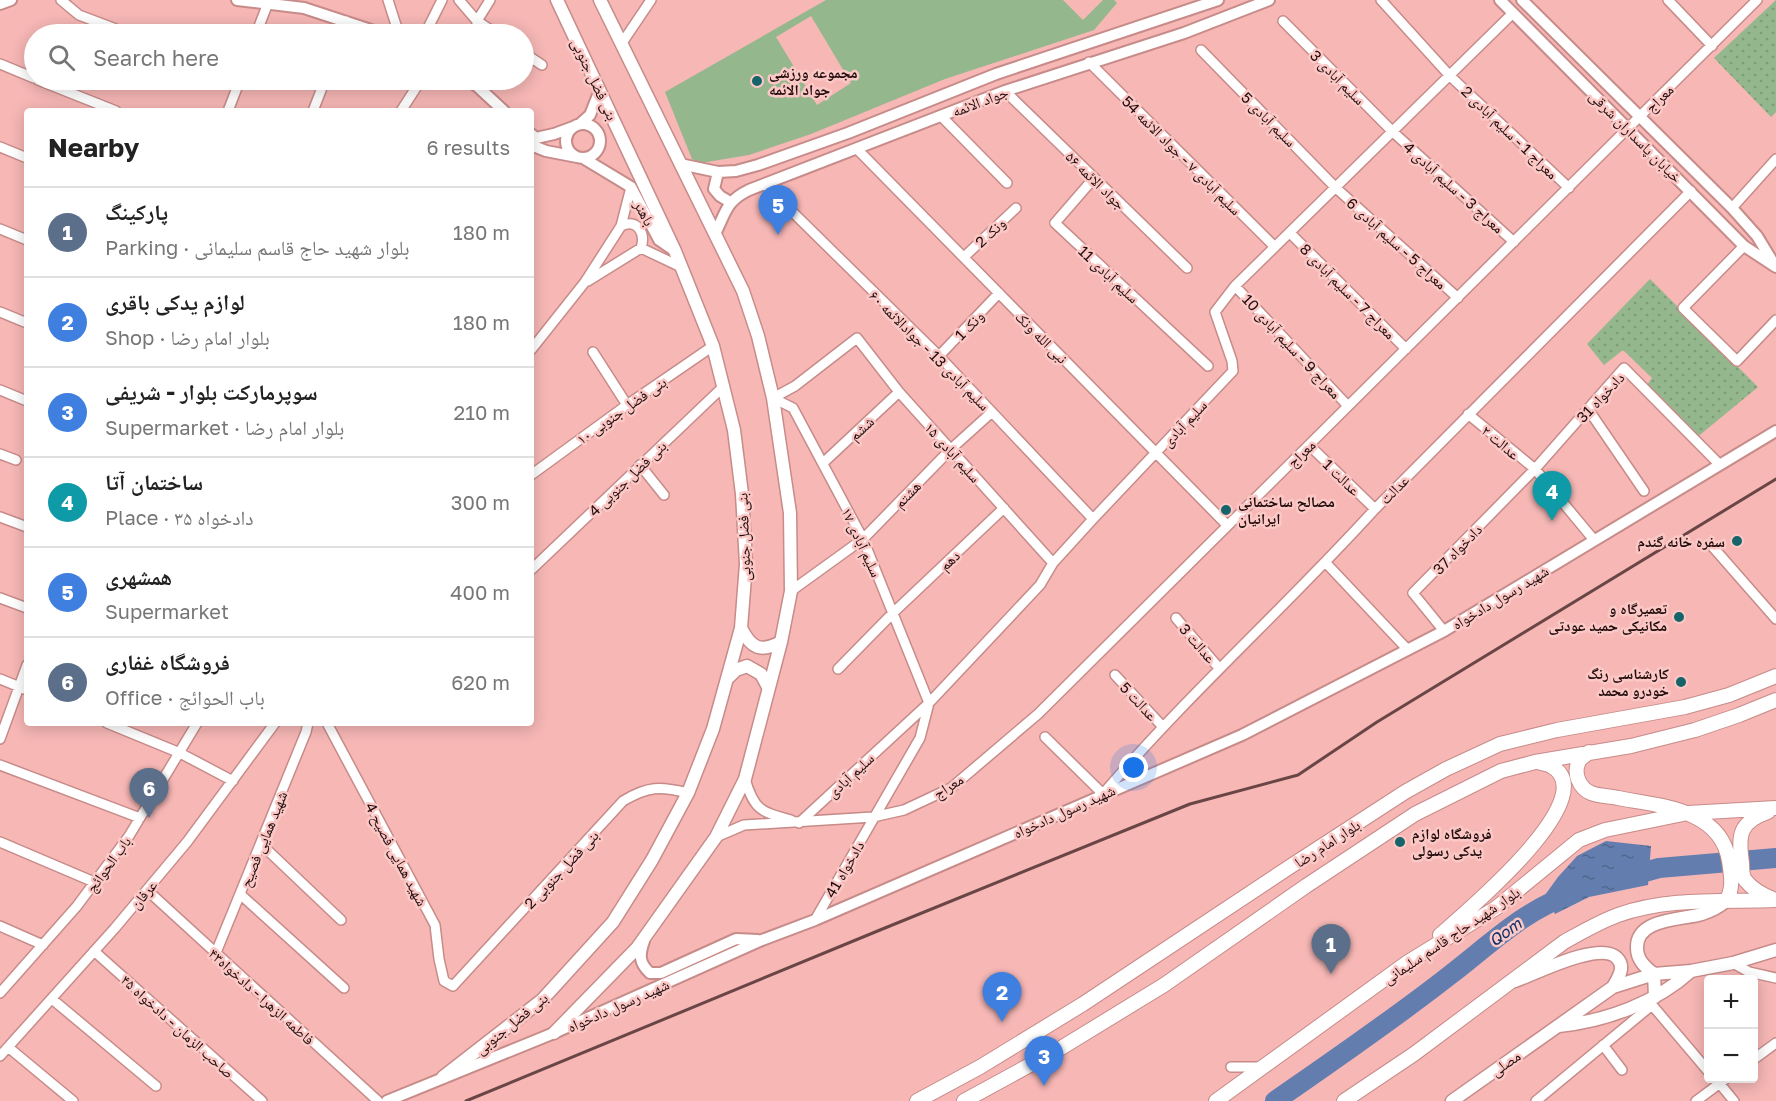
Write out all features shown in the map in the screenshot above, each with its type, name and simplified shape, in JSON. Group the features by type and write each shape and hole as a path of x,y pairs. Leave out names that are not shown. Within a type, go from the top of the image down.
{"main road":[{"name":"بنی فضل جنوبی","path":"442,1077 542,1000 613,922 652,860 688,793 713,729 741,628 746,564 742,494 734,430 713,346 675,251 557,0"},
{"path":"554,1033 637,948 716,837 745,779 782,642 790,591 790,513 773,398 744,291 600,0"},
{"path":"741,628 750,644 757,647 772,647 782,642"},
{"path":"729,677 736,670 747,666 761,674 768,687"},
{"name":"بلوار امام رضا","path":"917,1101 980,1067 1083,1004 1310,853 1405,792 1446,769 1500,744 1557,730 1685,707 1729,695 1776,676"},
{"name":"بلوار امام رضا","path":"964,1101 1061,1048 1164,984 1415,814 1501,771 1535,762 1630,746 1695,730 1738,716 1776,700"},
{"path":"1589,752 1579,762 1577,774 1580,784 1590,793 1654,804 1688,813 1704,820 1733,846 1738,880 1726,901 1710,911 1665,921 1648,928 1641,934 1637,951 1641,961 1654,974 1653,1001"},
{"path":"1417,957 1512,868 1546,830 1558,811 1564,792 1563,781 1551,766 1535,762"},
{"path":"1733,846 1748,822 1755,816 1776,809"},
{"name":"بلوار شهید حاج قاسم سلیمانی","path":"1216,1101 1417,957 1496,908 1579,840 1605,830 1688,813 1776,809"},
{"path":"1738,880 1776,900"},
{"path":"1344,1101 1414,1054 1564,942 1588,928 1620,914 1655,906 1776,900"},
{"name":"مصلی","path":"1452,1101 1613,987 1654,974 1691,971 1733,963 1776,950"},
{"path":"1506,985 1586,954 1603,951 1614,954 1620,961 1622,969 1613,987"},
{"path":"1558,1026 1581,1023 1653,1001 1691,971"}],"street":[{"path":"0,4 11,0"},
{"path":"61,0 79,15 103,24"},
{"path":"237,0 304,8 355,24"},
{"path":"388,0 396,24"},
{"path":"430,24 442,0"},
{"path":"459,0 481,24"},
{"path":"477,21 490,0"},
{"path":"622,43 651,0"},
{"name":"جواد الائمه","path":"680,164 718,172 736,171 758,165 848,133 996,74 1218,0"},
{"name":"جواد الائمه","path":"730,202 737,196 764,184 1005,91 1184,33 1269,0"},
{"name":"معراج 1 - سلیم آبادی 2","path":"1381,0 1450,76 1569,188"},
{"name":"خیابان پاسداران شرقی","path":"1500,0 1691,190 1744,246 1776,267"},
{"name":"خیابان پاسداران شرقی","path":"1522,0 1732,208 1757,236 1776,267"},
{"path":"1668,0 1712,46"},
{"name":"معراج","path":"716,837 744,825 873,817 904,810 951,788 1038,714 1757,0"},
{"path":"260,24 268,3"},
{"name":"سلیم آبادی","path":"799,823 929,703 1040,585 1053,564 1093,519 1233,371 1232,361 1215,312 1235,286 1513,13"},
{"name":"سلیم آبادی 3","path":"1283,21 1393,132"},
{"name":"سلیم آبادی 5","path":"1201,50 1336,188"},
{"path":"534,60 542,65"},
{"name":"سلیم آبادی ۷ - جواد الائمه 54","path":"1089,62 1275,247"},
{"path":"0,64 24,74"},
{"path":"64,90 108,108"},
{"path":"229,108 236,90"},
{"path":"314,108 321,90"},
{"path":"403,108 415,90"},
{"path":"483,90 499,108"},
{"path":"534,136 536,138 577,126 592,127 597,131 600,143 595,154 581,158 569,150 566,144 568,132 577,126 594,108 600,90"},
{"name":"جواد الائمه ۵۶","path":"1005,91 1187,268"},
{"path":"941,116 1007,183"},
{"name":"معراج 3 - سلیم آبادی 4","path":"1393,132 1514,242"},
{"name":"باهنر","path":"534,146 581,158 631,187 659,240 675,251"},
{"path":"0,147 24,157"},
{"name":"نبی الله ونک","path":"857,149 1227,525"},
{"path":"1732,208 1776,159"},
{"path":"716,234 730,202 714,189 718,172"},
{"name":"سلیم آبادی 11","path":"1094,178 1055,223 1208,366"},
{"name":"سلیم آبادی 13 - جوادالائمه ۶۰","path":"764,184 939,356 1093,519"},
{"path":"534,346 585,282 621,226 631,187"},
{"name":"معراج 5 - سلیم آبادی 6","path":"1336,188 1458,298"},
{"name":"عدالت","path":"1103,794 1219,668 1326,563 1374,509 1691,190"},
{"name":"ونک 2","path":"964,257 1016,208"},
{"path":"585,282 640,248 643,237 638,227 633,223 621,226"},
{"path":"0,229 24,239"},
{"name":"معراج 7 - سلیم آبادی 8","path":"1290,233 1406,349"},
{"path":"1744,246 1683,308 1737,361 1776,320"},
{"path":"640,248 681,267"},
{"name":"معراج 9 - سلیم آبادی 10","path":"1235,286 1348,406"},
{"name":"ونک 1","path":"939,356 999,293"},
{"path":"0,312 24,322"},
{"name":"سلیم آبادی ۱۵","path":"773,398 795,386 857,338 899,392 1053,564"},
{"name":"بنی فضل جنوبی ۱۰","path":"534,473 713,346"},
{"path":"593,352 627,405"},
{"name":"دادخواه 31","path":"1534,469 1624,368 1719,464"},
{"name":"بنی فضل جنوبی 4","path":"534,567 724,386"},
{"path":"0,390 24,400"},
{"name":"ششم","path":"823,463 899,392"},
{"name":"سلیم آبادی ۱۷","path":"773,398 793,408 863,539 929,703"},
{"path":"1588,409 1644,491"},
{"name":"هشتم","path":"790,591 863,539 951,449 992,412"},
{"name":"عدالت ۲","path":"1468,414 1534,469 1594,540"},
{"name":"شهید رسول دادخواه","path":"387,1101 554,1033 762,940 815,920 1242,735 1444,631 1719,464 1776,432"},
{"name":"عدالت 1","path":"1309,445 1374,509"},
{"path":"0,454 16,460"},
{"path":"640,465 664,495"},
{"name":"دادخواه 37","path":"1444,631 1413,593 1534,469"},
{"name":"دهم","path":"838,669 894,612 1004,508"},
{"path":"0,517 24,526"},
{"path":"1712,546 1776,619"},
{"path":"1326,563 1408,650"},
{"path":"0,598 24,607"},
{"name":"عدالت 3","path":"1176,618 1219,668"},
{"name":"عدالت 5","path":"1115,675 1164,728"},
{"path":"0,679 23,688 0,739"},
{"name":"دادخواه 41","path":"815,920 920,738 929,703"},
{"path":"114,726 180,753 232,781"},
{"name":"باب الحوائج","path":"0,993 77,906 129,836 195,726"},
{"name":"عرفان","path":"0,1056 187,842 273,726"},
{"name":"شهید همایی فصیح","path":"215,955 307,726"},
{"name":"شهید همایی فصیح 4","path":"329,726 435,925 441,971 444,981 453,986"},
{"path":"1045,737 1103,794"},
{"path":"0,765 140,818"},
{"name":"معراج","path":"745,779 751,798 766,813 799,823"},
{"name":"بنی فضل جنوبی 2","path":"453,986 623,801 650,788 666,788 688,793"},
{"path":"0,842 94,882"},
{"path":"261,844 341,920"},
{"name":"فاطمه الزهرا - دادخواه۴۳","path":"147,890 215,955 378,1101"},
{"path":"240,894 344,987"},
{"path":"0,926 43,945"},
{"path":"647,935 640,953 642,965 650,973 661,973 736,939 762,940"},
{"name":"صاحب الزمان - دادخواه ۴۵","path":"94,951 262,1101"},
{"path":"1733,963 1749,972 1776,978"},
{"path":"52,999 156,1086"},
{"path":"1536,1101 1653,1001 1704,1066"},
{"path":"1758,1056 1776,1043"},
{"path":"1603,1045 1622,1070"},
{"path":"8,1047 73,1101"},
{"path":"1231,1067 1263,1067"},
{"path":"1696,1101 1717,1083"},
{"path":"1723,1083 1734,1101"}],"green space":[{"name":"مجموعه ورزشی جواد الائمه","path":"826,0 1063,0 1083,20 1103,0 1114,0 1117,3 1094,30 945,79 811,134 749,155 707,162 692,159 665,92","holes":["811,16 851,83 817,105 776,37"]},
{"path":"1776,0 1776,112 1771,117 1714,58"},
{"path":"1650,279 1758,387 1695,439 1645,388 1652,378 1623,350 1604,365 1587,344"}],"water":[{"path":"1606,841 1651,846 1648,885 1589,897 1555,914 1545,895 1577,856"}],"waterway":[{"name":"Qom","path":"1623,878 1659,868 1776,858"},
{"name":"Qom","path":"1275,1101 1364,1039 1523,919 1538,909 1572,894"}],"railway":[{"path":"466,1101 1190,804 1298,775 1377,722 1776,479"}],"place":[{"name":"مجموعه ورزشی جواد الائمه","path":"757,81"},
{"name":"همشهری","path":"778,235"},
{"name":"مصالح ساختمانی ایرانیان","path":"1226,510"},
{"name":"ساختمان آتا","path":"1552,521"},
{"name":"سفره خانه گندم","path":"1737,541"},
{"name":"تعمیرگاه و مکانیکی حمید عودتی","path":"1679,617"},
{"name":"کارشناسی رنگ خودرو محمد","path":"1681,682"},
{"name":"فروشگاه غفاری","path":"149,818"},
{"name":"فروشگاه لوازم یدکی رسولی","path":"1400,842"},
{"name":"پارکینگ","path":"1331,974"},
{"name":"لوازم یدکی باقری","path":"1002,1022"},
{"name":"سوپرمارکت بلوار - شریفی","path":"1044,1086"}]}
